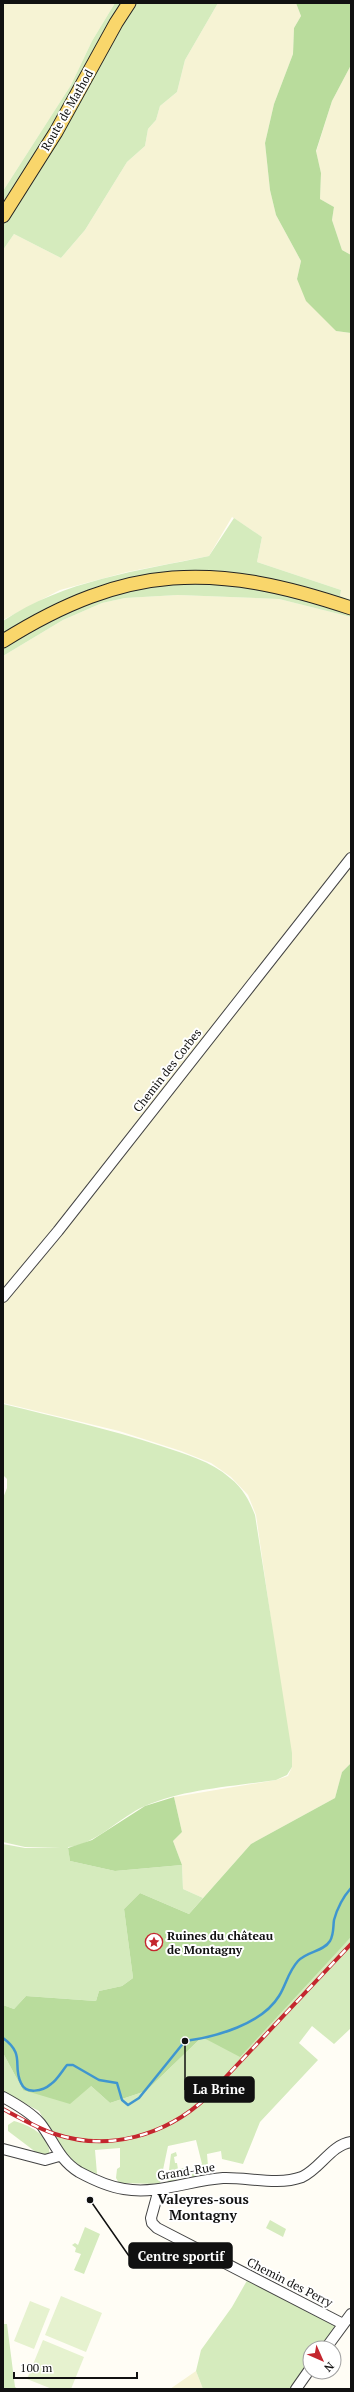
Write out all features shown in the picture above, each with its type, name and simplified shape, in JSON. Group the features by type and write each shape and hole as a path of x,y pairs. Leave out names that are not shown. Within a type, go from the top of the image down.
{"main road":[{"name":"Route de Mathod","path":"3,216 67,112 116,23 129,3"},
{"path":"3,641 59,610 96,594 169,578 205,576 262,583 351,608"}],"street":[{"name":"Chemin des Corbes","path":"3,1297 58,1230 351,858"},
{"name":"Grand-Rue","path":"3,2097 25,2110 40,2123 59,2156 80,2172 125,2190 159,2188 202,2180 226,2178 263,2180 302,2177 338,2148 351,2142"},
{"path":"3,2150 45,2160 59,2156"},
{"name":"Chemin des Perry","path":"159,2188 152,2218 152,2223 157,2228 343,2324"},
{"path":"332,2340 351,2314"},
{"path":"296,2389 302,2380"}],"shaded area":[{"path":"3,3 115,3 92,41 71,85 3,191"},
{"path":"218,3 296,3 301,16 294,28 293,54 274,104 265,143 270,190 276,215 301,261 297,279 336,331 351,333 351,600 340,596 341,590 257,562 262,537 232,517 209,556 127,572 60,590 3,620 3,250 14,234 61,258 85,230 127,162 145,146 148,129 156,120 160,106 177,92 185,60"},
{"path":"351,65 351,255 342,250 332,220 334,207 320,199 321,173 316,152 332,101"},
{"path":"178,595 279,599 351,617 351,1763 342,1772 335,1798 251,1844 203,1898 183,1889 182,1865 173,1841 182,1832 174,1797 276,1780 288,1776 292,1767 256,1515 248,1495 231,1477 211,1463 181,1451 119,1431 3,1403 3,656 63,620 102,603 125,598"},
{"path":"196,2371 203,2389 170,2389"}],"green space":[{"path":"115,3 218,3 185,60 177,92 160,106 156,120 148,129 145,146 127,162 85,230 61,258 14,234 3,250 3,191 71,85 92,41"},
{"path":"296,3 351,3 351,65 332,101 316,151 321,173 320,199 334,207 332,220 342,250 351,255 351,333 336,331 306,301 297,279 301,261 276,215 270,190 265,143 274,104 293,54 294,28 301,16"},
{"path":"234,518 262,537 257,562 341,590 340,596 351,600 351,617 279,599 178,595 125,598 102,603 63,620 3,656 3,621 26,607 76,586 129,572 209,556"},
{"path":"3,1404 122,1434 188,1455 215,1467 239,1486 248,1499 255,1515 292,1753 292,1767 287,1775 276,1780 209,1789 160,1800 136,1811 88,1842 68,1847 70,1861 115,1871 182,1865 183,1889 203,1898 189,1914 140,1893 124,1909 133,1978 122,1986 99,1991 96,2001 26,1996 14,2009 3,2005 3,1844 25,1848 61,1848 25,1847 3,1842 3,1498 7,1488 7,1479 3,1475"},
{"path":"351,1763 351,1937 240,2057 202,2037 146,2091 110,2103 91,2086 70,2104 23,2090 3,2053 3,2005 14,2009 26,1996 96,2001 99,1991 122,1986 133,1978 124,1909 140,1893 189,1914 251,1844 335,1798 342,1772"},
{"path":"174,1797 182,1832 173,1841 182,1865 115,1871 70,1861 68,1848 92,1840 145,1806"},
{"path":"351,1937 351,2028 334,2044 312,2026 299,2043 318,2060 260,2122 243,2164 222,2159 221,2151 207,2154 209,2178 193,2181 191,2170 194,2169 194,2166 202,2164 196,2140 168,2146 160,2184 119,2183 116,2178 117,2169 120,2167 120,2148 95,2150 97,2174 87,2171 64,2155 39,2111 3,2092 3,2053 23,2090 91,2086 110,2103 146,2091 202,2037 334,1954"},
{"path":"14,2121 26,2125 38,2132 47,2142 49,2155 41,2156 8,2131 8,2125"},
{"path":"176,2152 177,2156 174,2157 178,2169 184,2168 185,2170 176,2171 177,2184 167,2186 171,2154"},
{"path":"270,2220 286,2229 283,2237 266,2228"},
{"path":"85,2227 100,2234 84,2274 74,2270 81,2254 75,2252 76,2248 72,2245 75,2243 78,2245"},
{"path":"249,2277 343,2324 331,2340 302,2340 302,2380 295,2389 203,2389 196,2371 201,2350 232,2307"},
{"path":"61,2296 102,2313 86,2352 45,2335"},
{"path":"30,2301 50,2309 34,2349 14,2341"},
{"path":"3,2324 7,2324 15,2387 18,2389 3,2389"},
{"path":"43,2340 84,2357 71,2389 52,2389 27,2379"}],"waterway":[{"path":"3,2038 14,2050 19,2077 23,2087 35,2091 44,2088 55,2080 67,2065 73,2065 99,2080 117,2083 122,2100 128,2105 139,2098 185,2041 210,2036 237,2028 262,2014 271,2006 279,1996 298,1961 306,1955 327,1945 330,1941 337,1911 351,1888"}],"railway":[{"path":"3,2109 48,2132 75,2139 96,2141 136,2137 173,2122 206,2098 351,1944"}],"place":[{"name":"Ruines du château de Montagny","path":"154,1942"},
{"name":"La Brine","path":"185,2041"},
{"name":"Centre sportif","path":"90,2200"}],"district":[{"name":"Valeyres-sous Montagny","path":"203,2206"}]}
